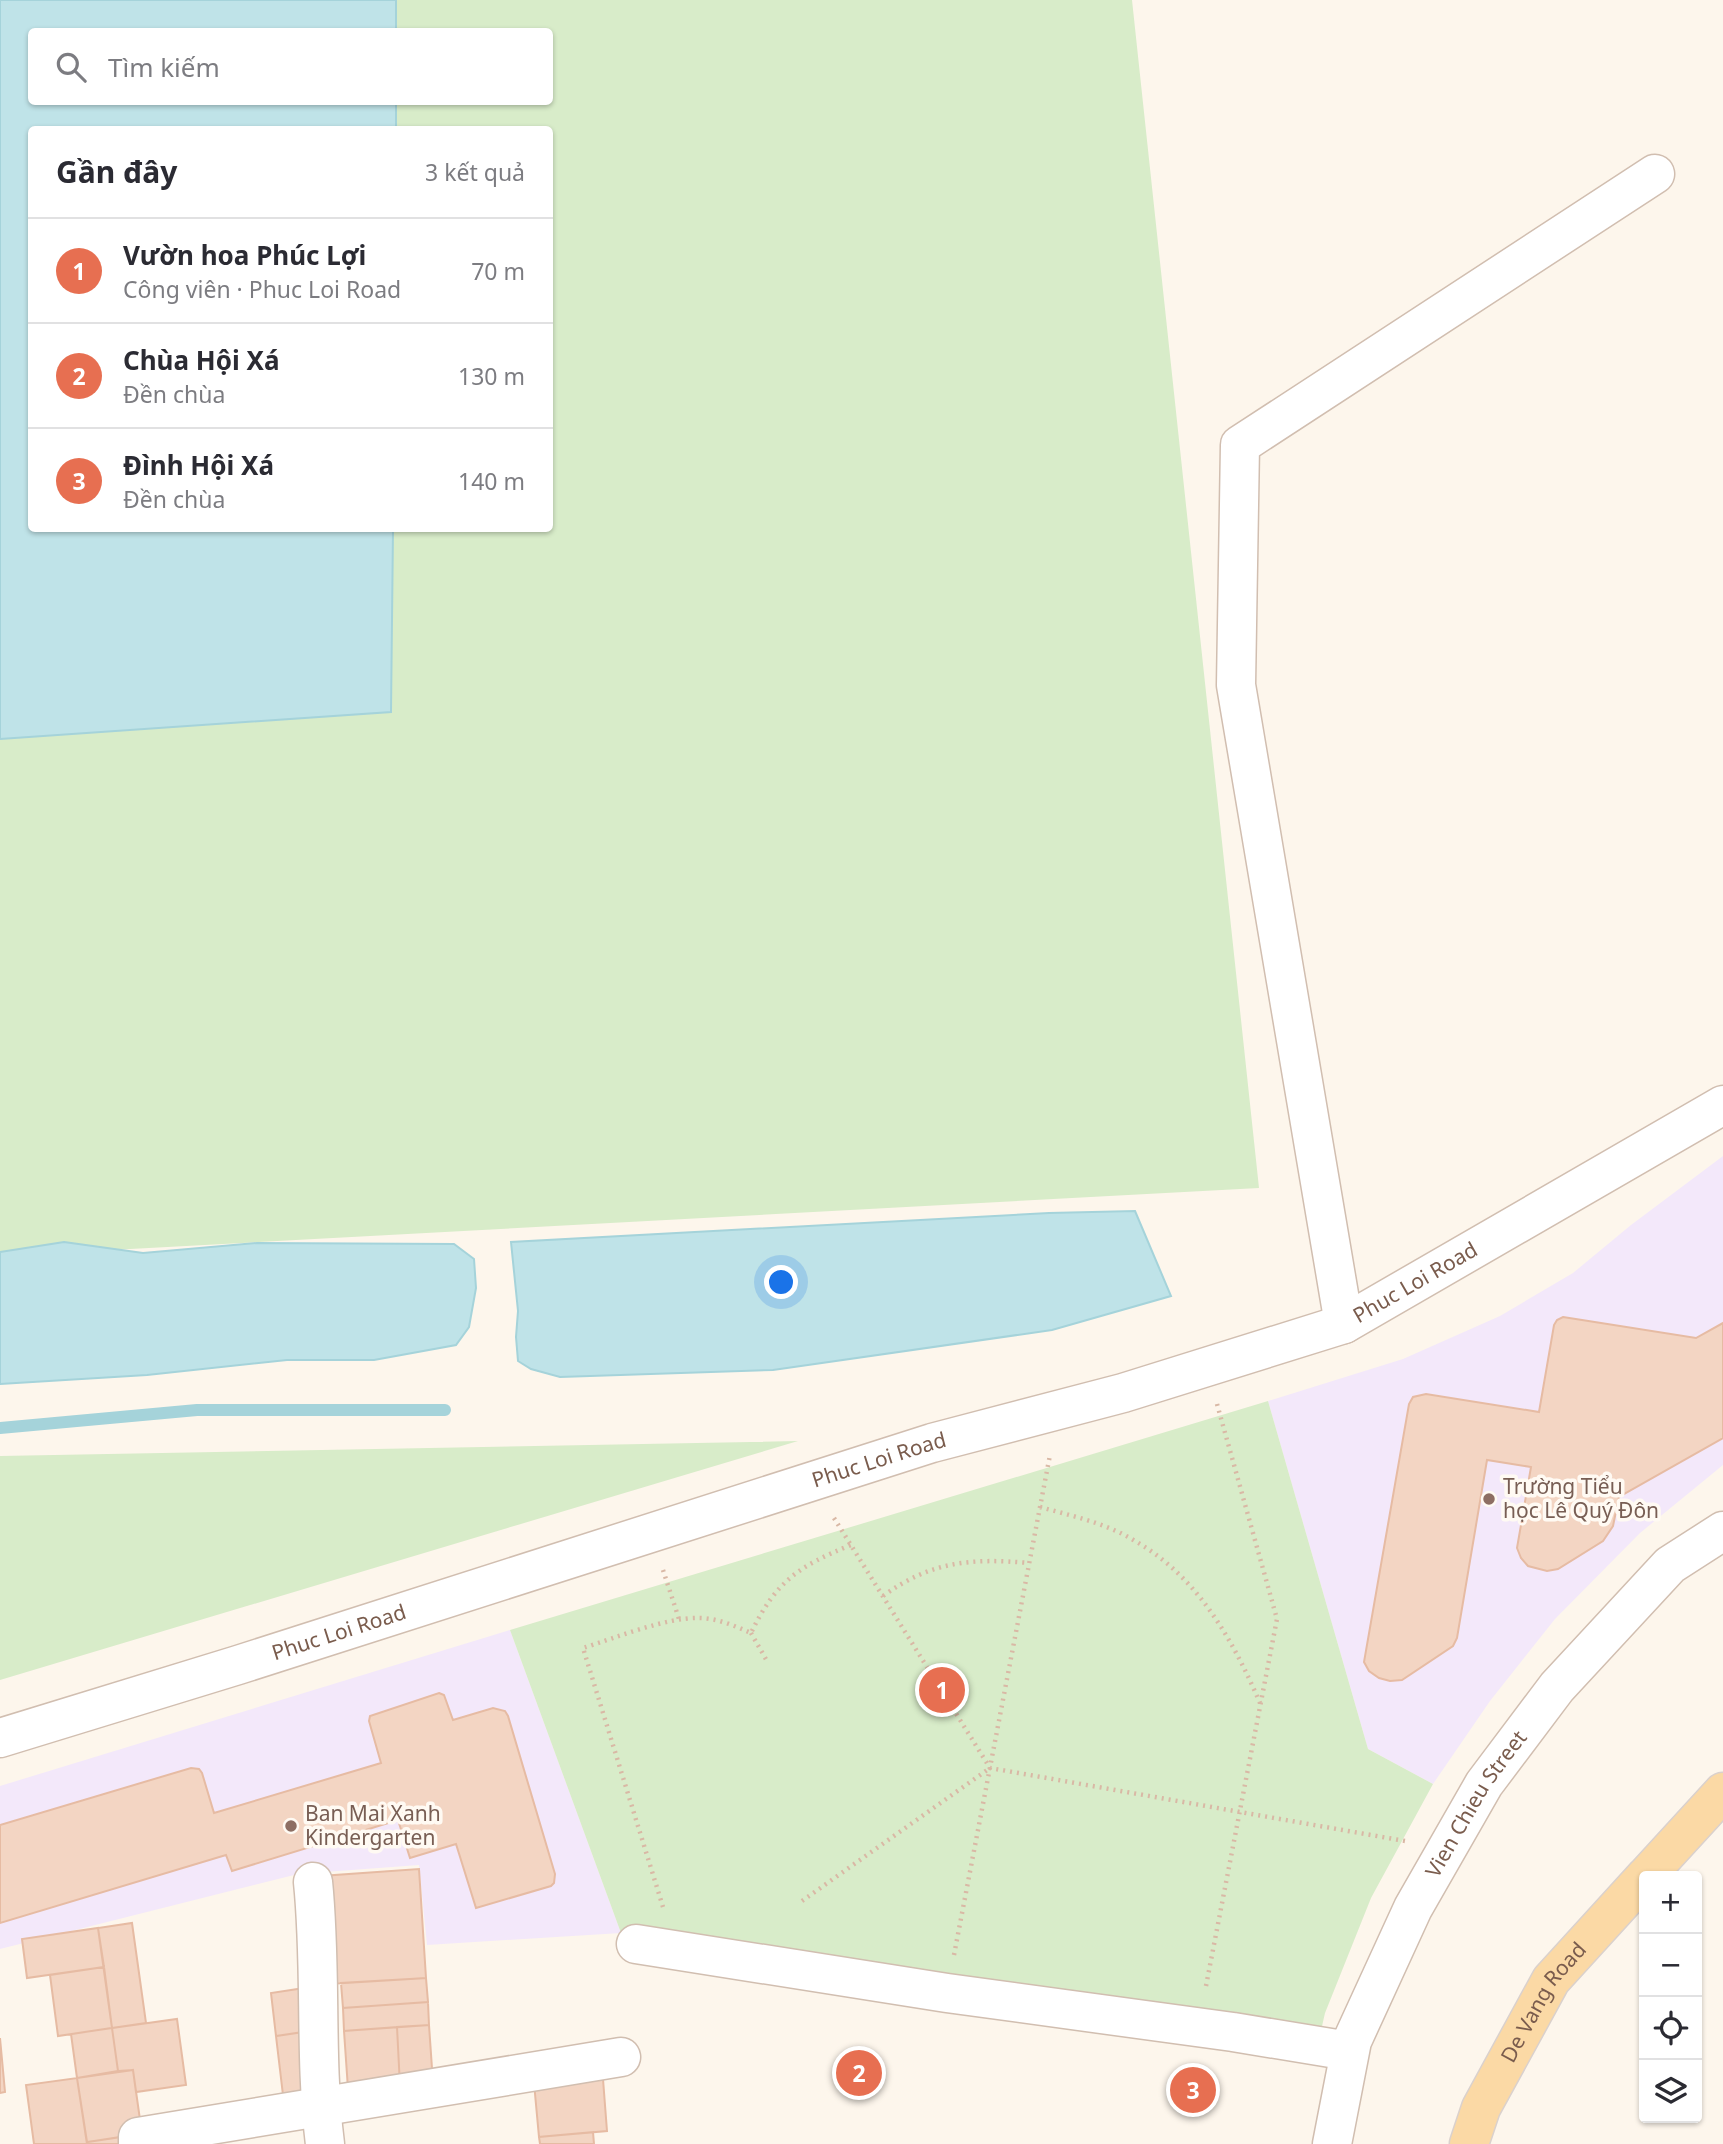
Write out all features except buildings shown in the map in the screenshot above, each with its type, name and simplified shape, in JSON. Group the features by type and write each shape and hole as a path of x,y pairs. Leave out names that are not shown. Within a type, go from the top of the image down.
{"main road":[{"name":"De Vang Road","path":"1651,1871 1723,1792"},
{"name":"De Vang Road","path":"1469,2144 1480,2108 1551,1980 1639,1884"}],"street":[{"path":"1344,1324 1236,685 1240,445 1655,174"},
{"name":"Phuc Loi Road","path":"0,1738 932,1443 1123,1392 1344,1324 1723,1105"},
{"name":"Vien Chieu Street","path":"1332,2144 1352,2041 1413,1908 1484,1784 1557,1687 1670,1564 1723,1531"},
{"path":"313,1882 318,1924 323,2125"},
{"path":"636,1944 947,1993 1199,2027 1349,2051"},
{"path":"138,2144 138,2137 323,2125 621,2057"}],"path":[{"path":"1199,2027 1277,1619 1206,1367"},
{"path":"947,1993 1059,1409"},
{"path":"811,1482 990,1768"},
{"path":"1040,1507 1089,1520 1124,1535 1171,1566 1198,1593 1246,1671 1261,1704"},
{"path":"651,1533 679,1619"},
{"path":"751,1633 761,1612 791,1575 851,1545"},
{"path":"883,1595 903,1581 951,1564 976,1560 1029,1563"},
{"path":"676,1950 583,1648 679,1619 700,1618 729,1623 751,1633 766,1661"},
{"path":"802,1901 990,1768 1447,1849"}],"shaded area":[{"name":"Trường Tiểu học Lê Quý Đôn","path":"1723,1156 1723,1465 1640,1533 1555,1619 1490,1701 1433,1784 1368,1749 1268,1401 1403,1359 1500,1316 1573,1273 1631,1225"},
{"name":"Ban Mai Xanh Kindergarten","path":"510,1630 621,1933 427,1945 419,1865 298,1874 0,1949 0,1786"}],"green space":[{"path":"396,0 1132,0 1259,1188 0,1256 0,739 391,712 393,532 553,532 553,126 396,126 396,105 553,105 553,28 396,28"},
{"path":"1268,1401 1368,1749 1433,1784 1371,1898 1325,2013 1320,2035 621,1933 510,1630"},
{"path":"798,1441 0,1680 0,1456"}],"water":[{"path":"0,0 396,0 396,28 28,28 28,105 396,105 396,126 28,126 28,532 393,532 391,712 0,739"},
{"path":"1135,1211 1171,1296 1052,1330 773,1370 560,1377 531,1369 518,1361 518,1311 511,1242 1049,1213"},
{"path":"64,1242 143,1253 257,1243 454,1244 474,1259 476,1288 469,1327 456,1345 374,1360 287,1360 147,1375 0,1384 0,1252"}],"waterway":[{"path":"0,1428 197,1410 445,1410"}],"place":[{"name":"Trường Tiểu học Lê Quý Đôn","path":"1489,1499"},
{"name":"Vườn hoa Phúc Lợi","path":"942,1690"},
{"name":"Ban Mai Xanh Kindergarten","path":"291,1826"},
{"name":"Chùa Hội Xá","path":"859,2073"},
{"name":"Đình Hội Xá","path":"1193,2090"}]}
